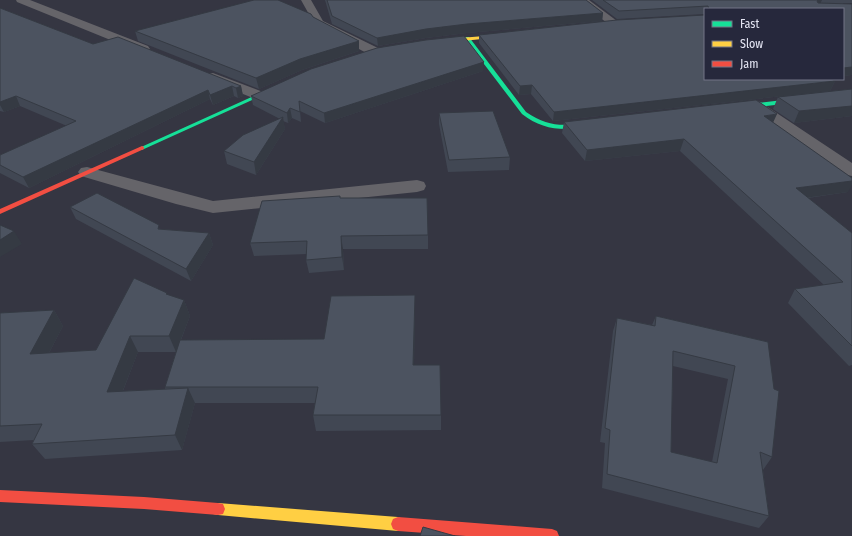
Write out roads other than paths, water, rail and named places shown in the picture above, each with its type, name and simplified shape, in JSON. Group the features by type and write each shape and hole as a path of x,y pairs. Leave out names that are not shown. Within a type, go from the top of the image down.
{"street":[{"path":"25,0 156,54"},
{"path":"306,0 319,23 379,51"},
{"path":"582,0 619,24"},
{"path":"600,26 619,24"},
{"path":"426,43 522,33"},
{"path":"467,38 524,113 535,122 552,128 598,123"},
{"path":"362,56 379,51"},
{"path":"200,72 258,95"},
{"path":"2,209 286,83"},
{"path":"724,108 852,94"},
{"path":"756,105 852,171"},
{"path":"87,172 183,200 213,207 417,186"},
{"path":"0,496 144,503 552,536"}]}
